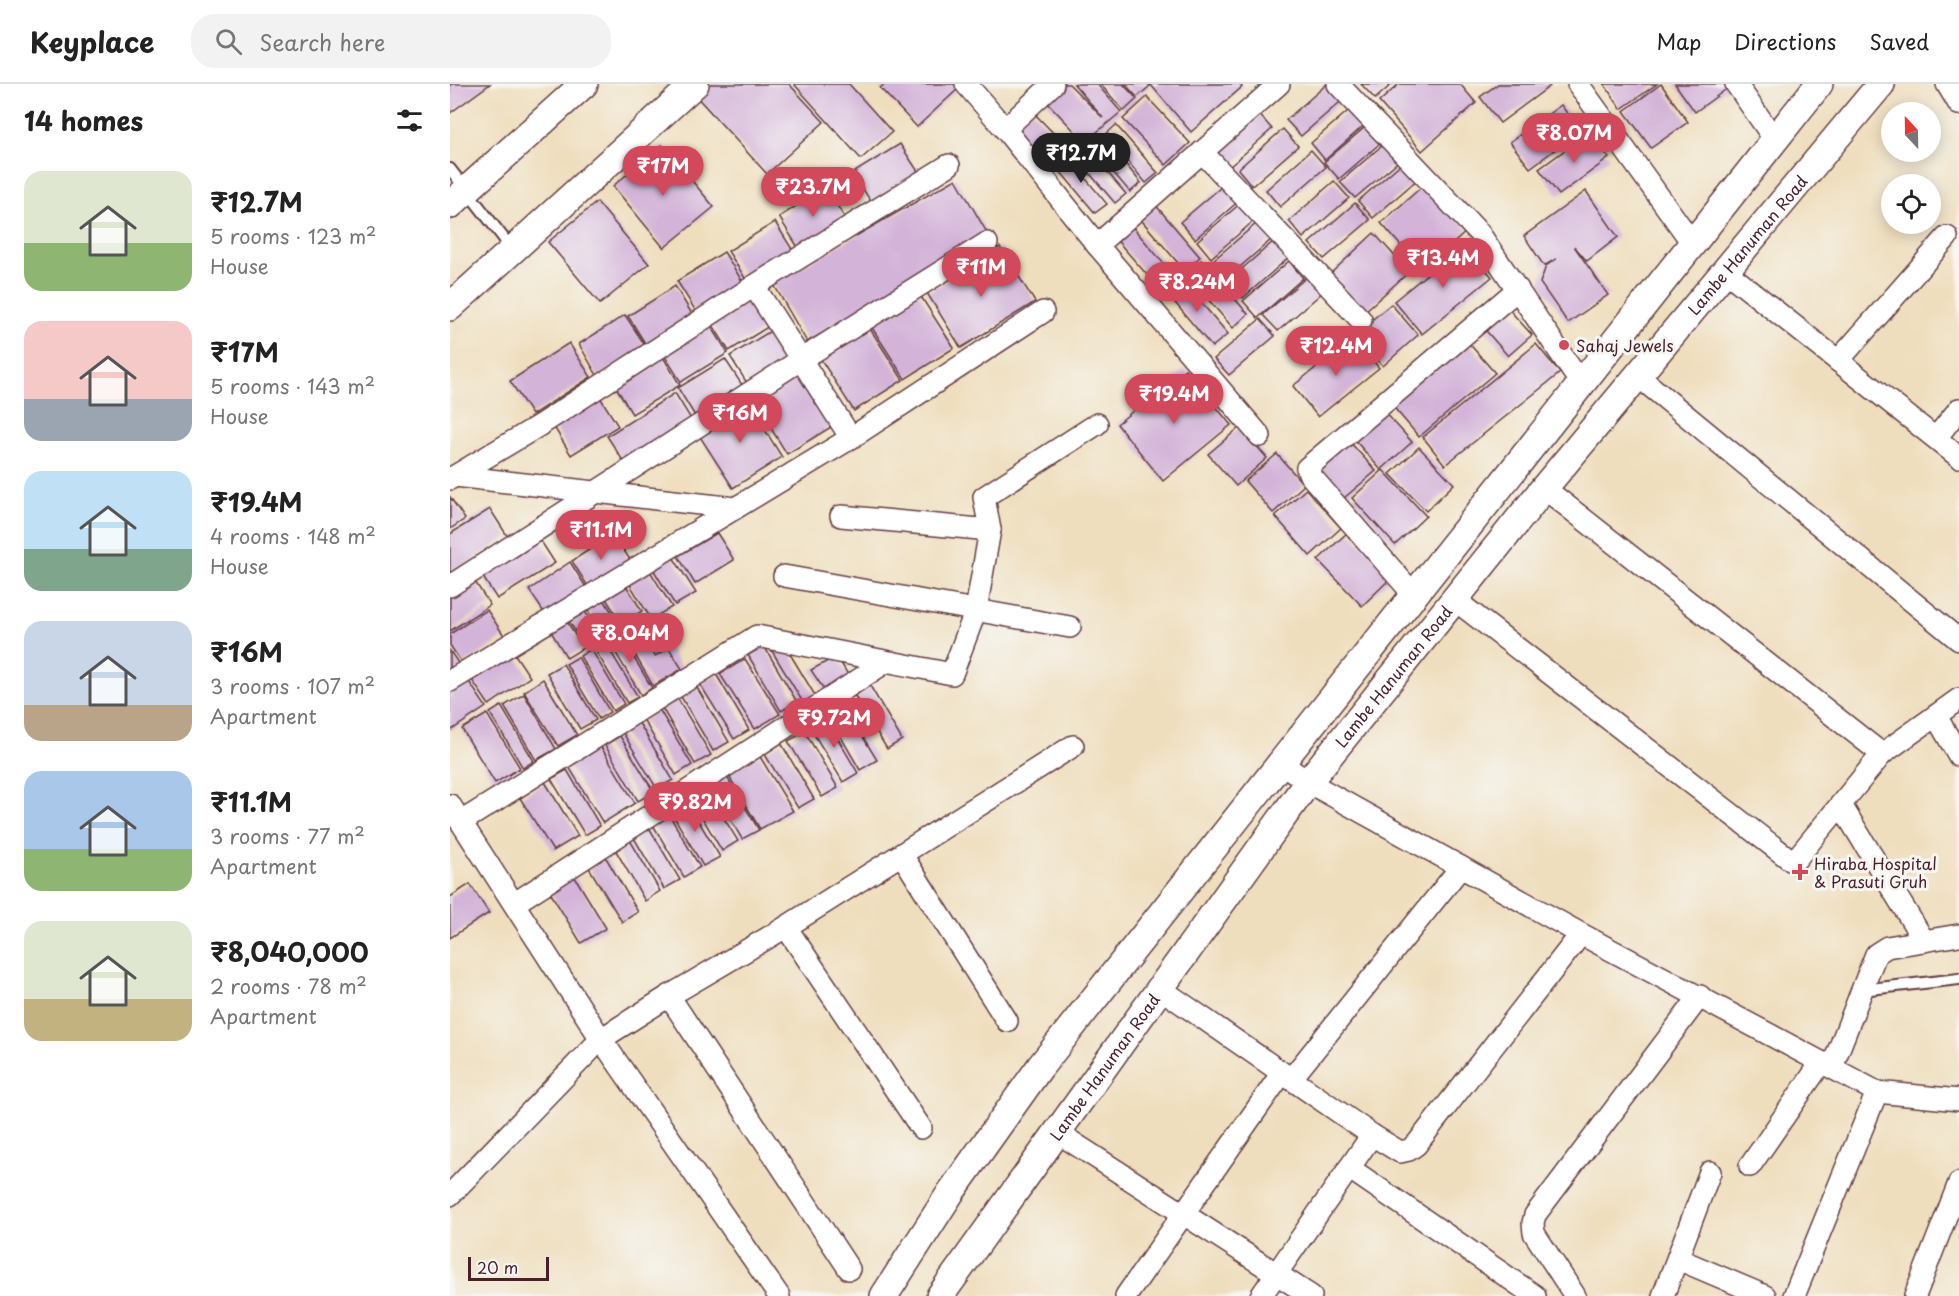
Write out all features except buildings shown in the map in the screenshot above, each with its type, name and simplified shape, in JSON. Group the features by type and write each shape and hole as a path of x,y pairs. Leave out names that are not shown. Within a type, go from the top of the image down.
{"street":[{"path":"458,198 584,84"},
{"path":"450,307 695,84"},
{"path":"966,84 1005,129 1097,245 1260,436"},
{"path":"1005,129 1053,84"},
{"path":"1097,245 1279,84"},
{"path":"1338,84 1479,233 1582,385"},
{"path":"1578,84 1693,244"},
{"path":"1736,84 1776,140"},
{"path":"884,1296 951,1192 1040,1067 1819,84"},
{"name":"Lambe Hanuman Road","path":"940,1296 1308,782 1544,488 1881,84"},
{"path":"1947,84 1959,104"},
{"path":"1202,152 1361,320"},
{"path":"452,477 540,425 754,286 949,165"},
{"path":"1838,361 1947,237"},
{"path":"450,586 802,359 987,243"},
{"path":"1724,270 1959,457"},
{"path":"754,286 851,438"},
{"path":"1414,595 1307,468 1518,289"},
{"path":"450,681 851,438 1042,312"},
{"path":"1638,376 1959,639"},
{"path":"1936,438 1959,409"},
{"path":"779,1296 601,1039 456,814 757,636 952,674 976,610 990,530 984,497 1097,424"},
{"path":"452,477 735,508"},
{"path":"1544,488 1882,754"},
{"path":"841,516 990,530"},
{"path":"784,576 1070,627"},
{"path":"1455,600 1789,861 1796,859 1882,754 1959,699"},
{"path":"515,903 886,662"},
{"path":"1936,716 1959,756"},
{"path":"450,1195 601,1039 902,855 1073,746"},
{"path":"1281,763 1308,782 1581,934 1877,1092 1959,1100"},
{"path":"1841,805 1924,941"},
{"path":"902,855 1007,1021"},
{"path":"1126,1296 1183,1214 1286,1076 1461,867"},
{"path":"786,927 921,1128"},
{"path":"1161,989 1400,1152 1416,1145 1581,934"},
{"path":"1750,1166 1826,1065 1873,959 1881,950 1887,946 1959,935"},
{"path":"669,996 849,1269"},
{"path":"1349,1168 1537,1296 1570,1288 1534,1233 1535,1215 1700,996"},
{"path":"1794,1296 1877,1092"},
{"path":"1058,1133 1311,1296"},
{"path":"1261,1296 1372,1135"},
{"path":"1663,1296 1710,1172"},
{"path":"1915,1296 1959,1183"},
{"path":"1678,1260 1765,1296"}],"lane":[{"path":"450,169 458,198 513,250"},
{"path":"1861,990 1959,979"}],"place":[{"name":"Sahaj Jewels","path":"1564,345"},
{"name":"Hiraba Hospital & Prasuti Gruh","path":"1800,872"}]}
